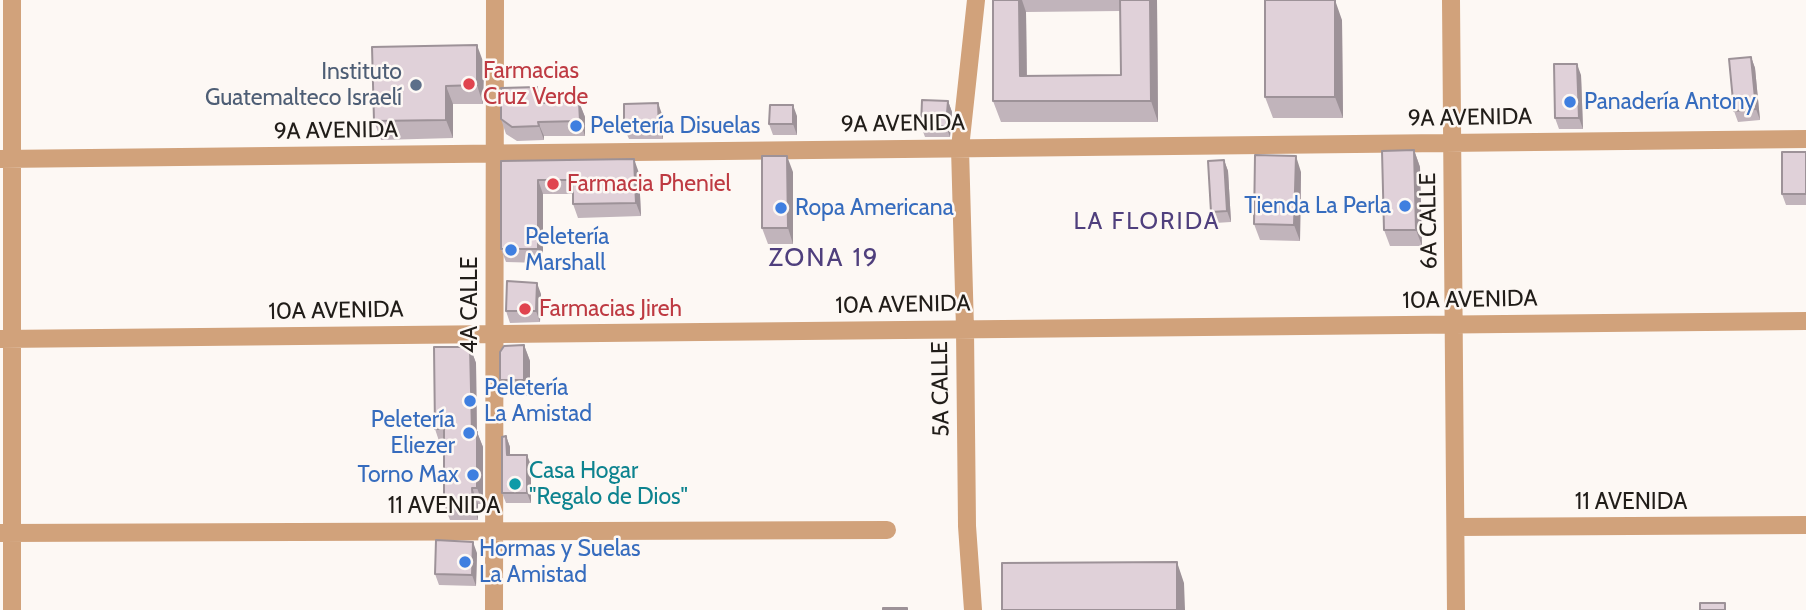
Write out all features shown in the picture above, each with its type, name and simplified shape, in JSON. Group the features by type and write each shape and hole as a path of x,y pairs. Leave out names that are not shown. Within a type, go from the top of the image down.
{"street":[{"path":"12,0 6,159 6,533 12,610"},
{"name":"4A CALLE","path":"494,610 495,0"},
{"name":"5A CALLE","path":"973,610 967,526 960,148 976,0"},
{"name":"6A CALLE","path":"1451,0 1456,610"},
{"name":"9A AVENIDA","path":"6,159 1806,139"},
{"name":"10A AVENIDA","path":"6,339 1806,321"},
{"name":"11 AVENIDA","path":"1456,527 1806,525"},
{"name":"11 AVENIDA","path":"6,533 887,530"}],"building":[{"path":"993,0 1019,0 1020,76 1121,75 1120,0 1150,0 1151,101 993,101"},
{"path":"1265,0 1335,0 1335,97 1265,97"},
{"path":"477,45 477,85 446,86 446,120 374,121 372,47"},
{"path":"1751,57 1756,109 1734,111 1729,59"},
{"name":"Panadería Antony","path":"1554,64 1577,64 1579,118 1555,118"},
{"path":"537,87 538,103 579,102 580,121 538,122 539,126 512,127 501,119 501,88"},
{"path":"922,100 948,101 946,126 921,126"},
{"path":"658,103 659,128 624,128 624,104"},
{"path":"770,105 793,105 793,124 769,124"},
{"name":"Tienda La Perla","path":"1414,150 1416,230 1384,230 1382,151"},
{"path":"1782,152 1806,152 1806,194 1782,194"},
{"path":"1255,155 1296,156 1294,225 1254,224"},
{"path":"762,156 787,156 788,228 762,228"},
{"path":"634,159 636,203 573,204 573,180 538,180 538,249 501,249 501,161"},
{"path":"1224,160 1227,211 1211,212 1208,161"},
{"path":"507,281 537,283 536,311 506,311"},
{"path":"524,345 524,380 500,380 500,352 504,346"},
{"path":"434,347 470,347 472,432 477,432 477,488 472,488 473,505 444,505 444,429 435,429"},
{"path":"506,436 507,455 527,455 527,493 502,493 502,437"},
{"path":"436,540 473,542 472,575 435,574"},
{"path":"1177,562 1177,610 1002,610 1002,563"},
{"path":"1700,603 1725,603 1725,610 1700,610"},
{"path":"907,608 907,610 883,610"}],"place":[{"name":"Farmacias Cruz Verde","path":"469,84"},
{"name":"Instituto Guatemalteco Israelí","path":"416,85"},
{"name":"Panadería Antony","path":"1570,102"},
{"name":"Peletería Disuelas","path":"576,126"},
{"name":"Farmacia Pheniel","path":"553,184"},
{"name":"Tienda La Perla","path":"1405,206"},
{"name":"Ropa Americana","path":"781,208"},
{"name":"Peletería Marshall","path":"511,250"},
{"name":"Farmacias Jireh","path":"525,309"},
{"name":"Peletería La Amistad","path":"470,401"},
{"name":"Peletería Eliezer","path":"469,433"},
{"name":"Torno Max","path":"473,475"},
{"name":"Casa Hogar \"Regalo de Dios\"","path":"515,484"},
{"name":"Hormas y Suelas La Amistad","path":"465,562"}],"district":[{"name":"LA FLORIDA","path":"1147,222"},
{"name":"ZONA 19","path":"824,258"}]}
